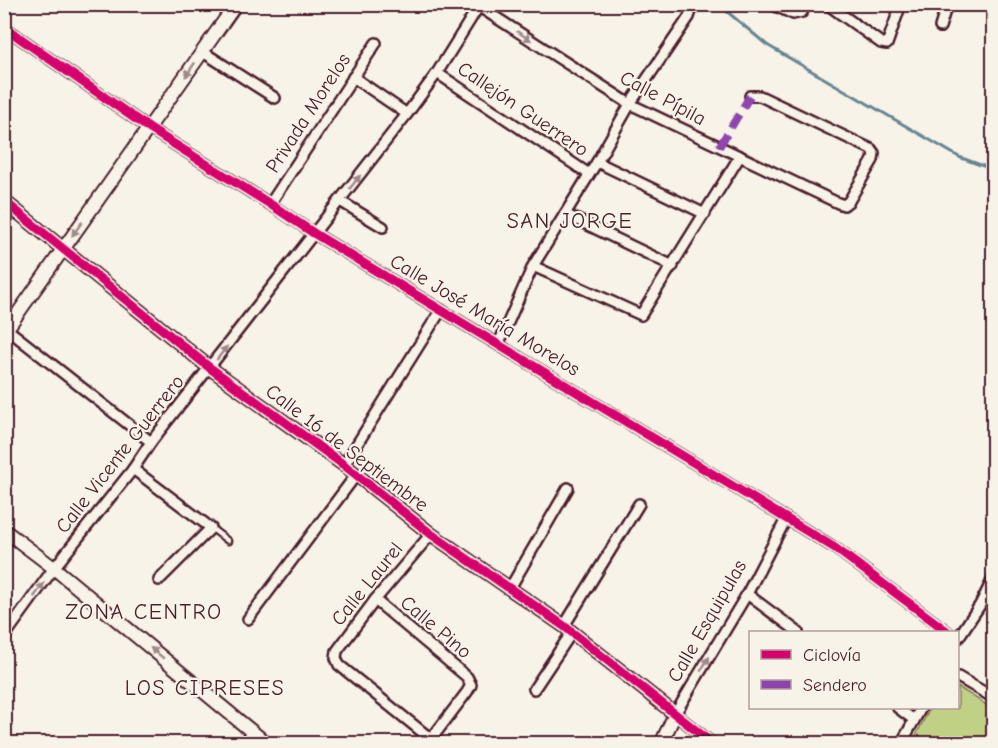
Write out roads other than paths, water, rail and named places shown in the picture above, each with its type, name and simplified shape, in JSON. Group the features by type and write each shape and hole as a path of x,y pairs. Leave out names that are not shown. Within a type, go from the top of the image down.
{"street":[{"path":"151,442 6,331 236,4"},
{"path":"771,4 793,14 802,12 806,4"},
{"path":"827,4 841,8 881,43 887,44 901,4"},
{"path":"940,27 947,4"},
{"name":"Calle Vicente Guerrero","path":"4,637 54,568 133,469 151,442 407,114 437,73 478,5"},
{"name":"Calle Pípila","path":"478,5 630,104 844,205 849,201 873,160 874,153 871,149 760,96 750,96"},
{"path":"498,343 533,266 630,104 689,16 691,6"},
{"name":"Calle José María Morelos","path":"4,27 150,129 315,234 835,548 945,631"},
{"name":"Privada Morelos","path":"270,204 376,43"},
{"path":"203,52 275,98"},
{"name":"Callejón Guerrero","path":"437,73 589,174"},
{"path":"353,77 407,114"},
{"path":"533,266 641,315 740,156"},
{"path":"597,162 705,214"},
{"name":"Calle 16 de Septiembre","path":"4,201 210,368 344,465 431,534 568,629 675,714"},
{"path":"340,201 383,226"},
{"path":"566,214 673,266"},
{"path":"344,465 441,310"},
{"path":"133,469 211,528 159,580"},
{"path":"248,619 356,475"},
{"path":"510,588 568,488"},
{"path":"534,689 639,504"},
{"name":"Calle Esquipulas","path":"661,744 675,714 747,594 786,519"},
{"path":"4,530 54,568 267,744"},
{"name":"Calle Laurel","path":"430,741 339,665 336,658 337,651 375,600 431,534"},
{"path":"959,635 980,605 993,577"},
{"path":"747,594 795,631"},
{"name":"Calle Pino","path":"375,600 467,677 471,685 430,741"},
{"path":"959,678 993,698"},
{"path":"899,709 914,720"},
{"path":"901,744 920,709"},
{"path":"675,714 713,744"}],"lane":[{"path":"211,528 228,541"}],"waterway":[{"path":"718,4 767,45 959,157 994,170"}],"district":[{"name":"SAN JORGE","path":"570,221"},
{"name":"ZONA CENTRO","path":"144,612"},
{"name":"LOS CIPRESES","path":"205,688"}]}
